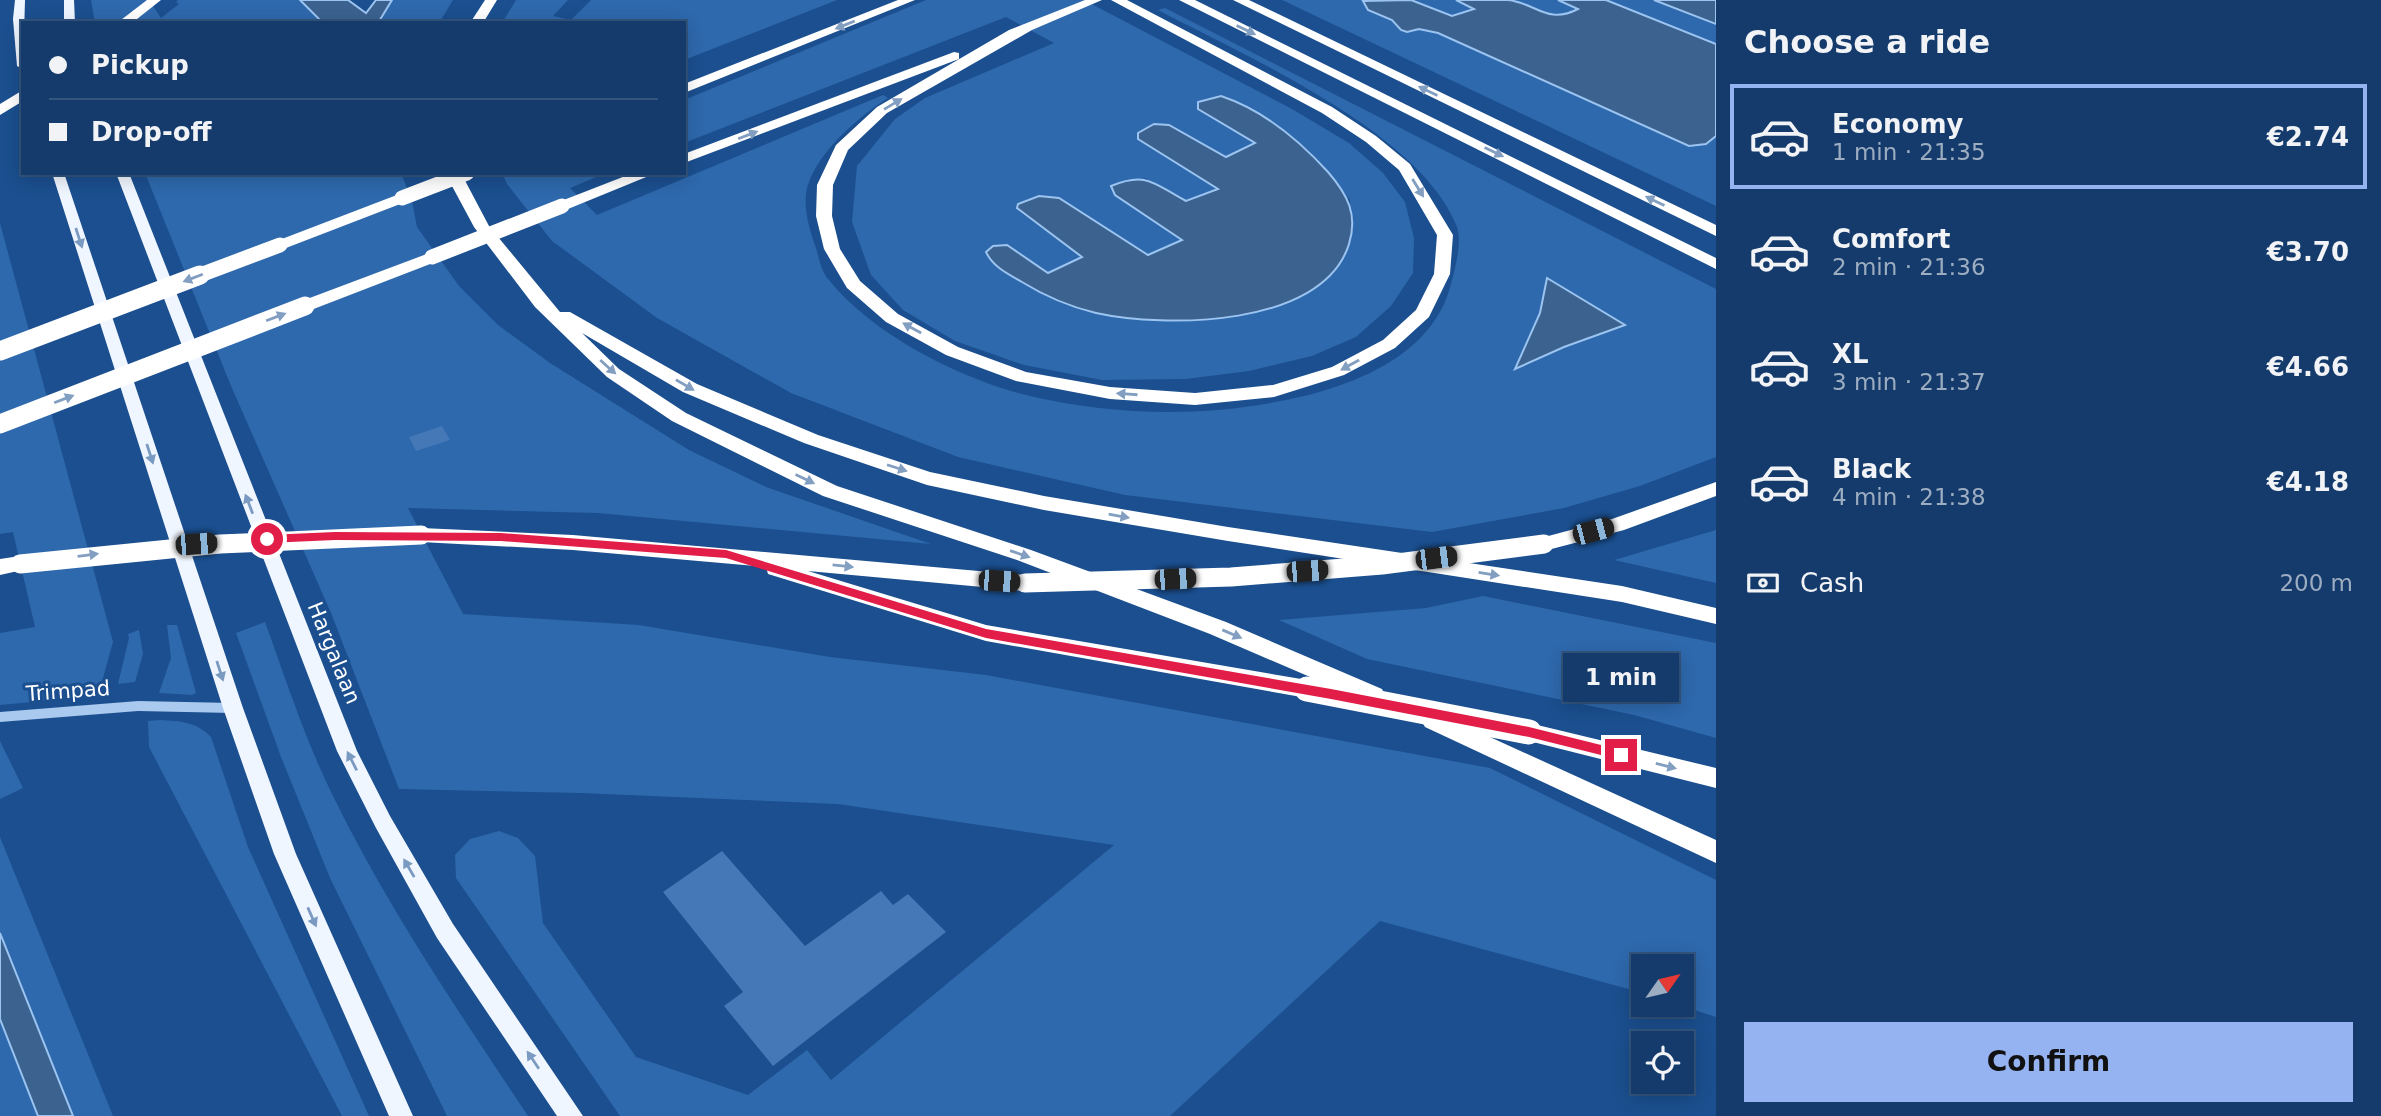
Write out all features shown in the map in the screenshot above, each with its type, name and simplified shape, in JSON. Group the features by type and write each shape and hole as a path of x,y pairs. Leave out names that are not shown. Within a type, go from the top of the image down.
{"highway":[{"path":"126,21 155,0"},
{"path":"477,21 491,0"},
{"path":"686,88 909,0"},
{"path":"686,158 1096,0"},
{"path":"1027,28 882,110 842,148 825,185 824,216 832,249 853,284 892,318 952,351 1022,377 1110,393 1195,399 1274,391 1338,371 1389,344 1423,313 1442,274 1445,235 1405,167 1349,123 1118,0"},
{"path":"1185,0 1716,264"},
{"path":"1239,0 1716,231"},
{"path":"0,111 21,95"},
{"path":"454,175 482,228 541,303 613,373 679,417 830,491 1024,555 1218,628 1441,724 1716,852"},
{"path":"0,351 462,175"},
{"path":"0,424 643,175"},
{"path":"541,303 640,357 690,388 811,439 927,478 1044,503 1228,534 1622,594 1716,616"},
{"path":"10,566 208,543 335,536 421,535 565,540 1025,583 1231,577 1382,565 1544,544 1617,525 1716,489"},
{"path":"726,554 986,633 1307,689 1529,732 1716,779"}],"main road":[{"path":"20,0 18,19 21,47"},
{"path":"69,0 70,21"},
{"path":"59,175 233,708 285,854 401,1116"},
{"name":"Hargalaan","path":"123,175 347,751 383,822 445,931 571,1116"}],"street":[{"name":"Trimpad","path":"0,717 138,706 233,708"}],"shaded area":[{"path":"91,0 149,0 161,18 179,4 176,2 178,0 300,0 321,21 95,21"},
{"path":"300,0 348,0 366,13 376,0 392,0 379,21 321,21"},
{"path":"392,0 453,0 440,21 379,21"},
{"path":"516,0 568,0 553,16 571,20 591,0 837,0 686,59 686,21 503,21"},
{"path":"926,0 1084,0 1292,109 1349,143 1383,173 1405,202 1414,238 1413,273 1391,306 1356,337 1312,356 1249,371 1186,379 1102,380 1024,365 955,341 903,310 871,275 852,222 857,166 895,119 925,98 1054,43 1006,17 686,142 686,99","holes":["1221,96 1235,101 1309,151 1350,200 1346,255 1333,274 1309,291 1272,308 1209,319 1147,320 986,252 1007,245 1048,273 1083,257 1020,212 1059,198 1148,255 1182,239 1115,195 1145,178 1186,201 1219,188 1138,133 1154,124 1169,125 1226,157 1255,143 1198,109 1198,102"]},
{"path":"1282,0 1364,0 1368,10 1392,20 1407,32 1419,29 1438,33 1706,144 1716,136 1716,206"},
{"path":"1411,0 1456,0 1475,8 1452,16"},
{"path":"1411,0 1452,16 1474,9 1456,0 1508,0 1558,15 1578,9 1558,0 1606,0 1716,44 1716,136 1706,144 1689,146 1438,33 1419,29 1407,32 1401,30 1392,20 1368,10 1363,1"},
{"path":"1510,0 1558,0 1578,8 1552,14"},
{"path":"1606,0 1654,0 1716,24 1716,44"},
{"path":"1654,0 1716,0 1716,24"},
{"path":"1165,8 1716,289 1716,457 1640,486 1564,508 1432,532 1125,495 958,457 791,393 657,318 552,241 503,175 601,175 570,188 597,215 883,95 888,98 850,127 826,152 810,180 806,194 810,228 824,272 846,299 868,318 918,351 945,365 1026,395 1095,408 1130,411 1200,411 1270,403 1348,383 1408,349 1425,333 1448,294 1457,260 1459,234 1437,192 1407,159 1370,129 1327,100 1158,10","holes":["1547,278 1564,347 1516,368 1540,313"]},
{"path":"1221,96 1251,109 1292,138 1328,172 1346,197 1352,215 1349,244 1333,272 1308,292 1275,307 1238,316 1199,320 1125,318 1096,313 1048,296 1006,273 989,257 986,252 993,246 1007,245 1048,273 1082,257 1017,208 1018,204 1039,196 1059,198 1148,255 1182,240 1115,195 1111,186 1142,180 1158,185 1186,201 1218,189 1138,139 1138,133 1154,124 1169,125 1226,157 1255,143 1198,109 1198,102"},
{"path":"146,175 402,175 412,201 417,227 459,286 498,325 550,363 689,450 766,487 931,544 598,513 408,508 463,614 639,625 830,657 986,675 1490,768 1716,880 1716,1017 1694,1010 1694,954 1631,954 1631,990 1380,921 1170,1116 620,1116 456,878 455,855 470,839 499,831 518,838 535,856 543,923 636,1057 748,1095 807,1050 831,1080 1114,845 838,804 580,793 399,789 331,613 231,386"},
{"path":"0,223 113,642 98,696 0,705 0,633 35,627 13,532 0,534"},
{"path":"1547,278 1625,325 1564,347 1515,369 1540,313"},
{"path":"1716,530 1716,583 1614,560"},
{"path":"1483,596 1716,643 1716,738 1634,715 1367,659 1279,620 1426,608"},
{"path":"265,622 313,752 353,836 425,958 528,1116 447,1116 330,878 281,757 236,633"},
{"path":"167,625 177,625 196,693 192,695 159,693 171,658"},
{"path":"139,630 143,654 135,682 118,684 128,634"},
{"path":"148,721 194,725 211,737 248,847 369,1116 342,1116 149,747"},
{"path":"0,741 23,788 0,799"},
{"path":"0,837 113,1116 73,1116 0,933"},
{"path":"0,933 73,1116 38,1116 0,1019"},
{"path":"0,1019 38,1116 0,1116"}],"building":[{"path":"442,426 450,440 416,451 409,437"},
{"path":"722,851 805,946 881,891 893,905 908,894 946,932 773,1066 724,1006 743,992 663,892"}],"route":[{"path":"267,539 421,535 501,537 726,554 986,633 1207,671 1529,732 1621,755"}]}
